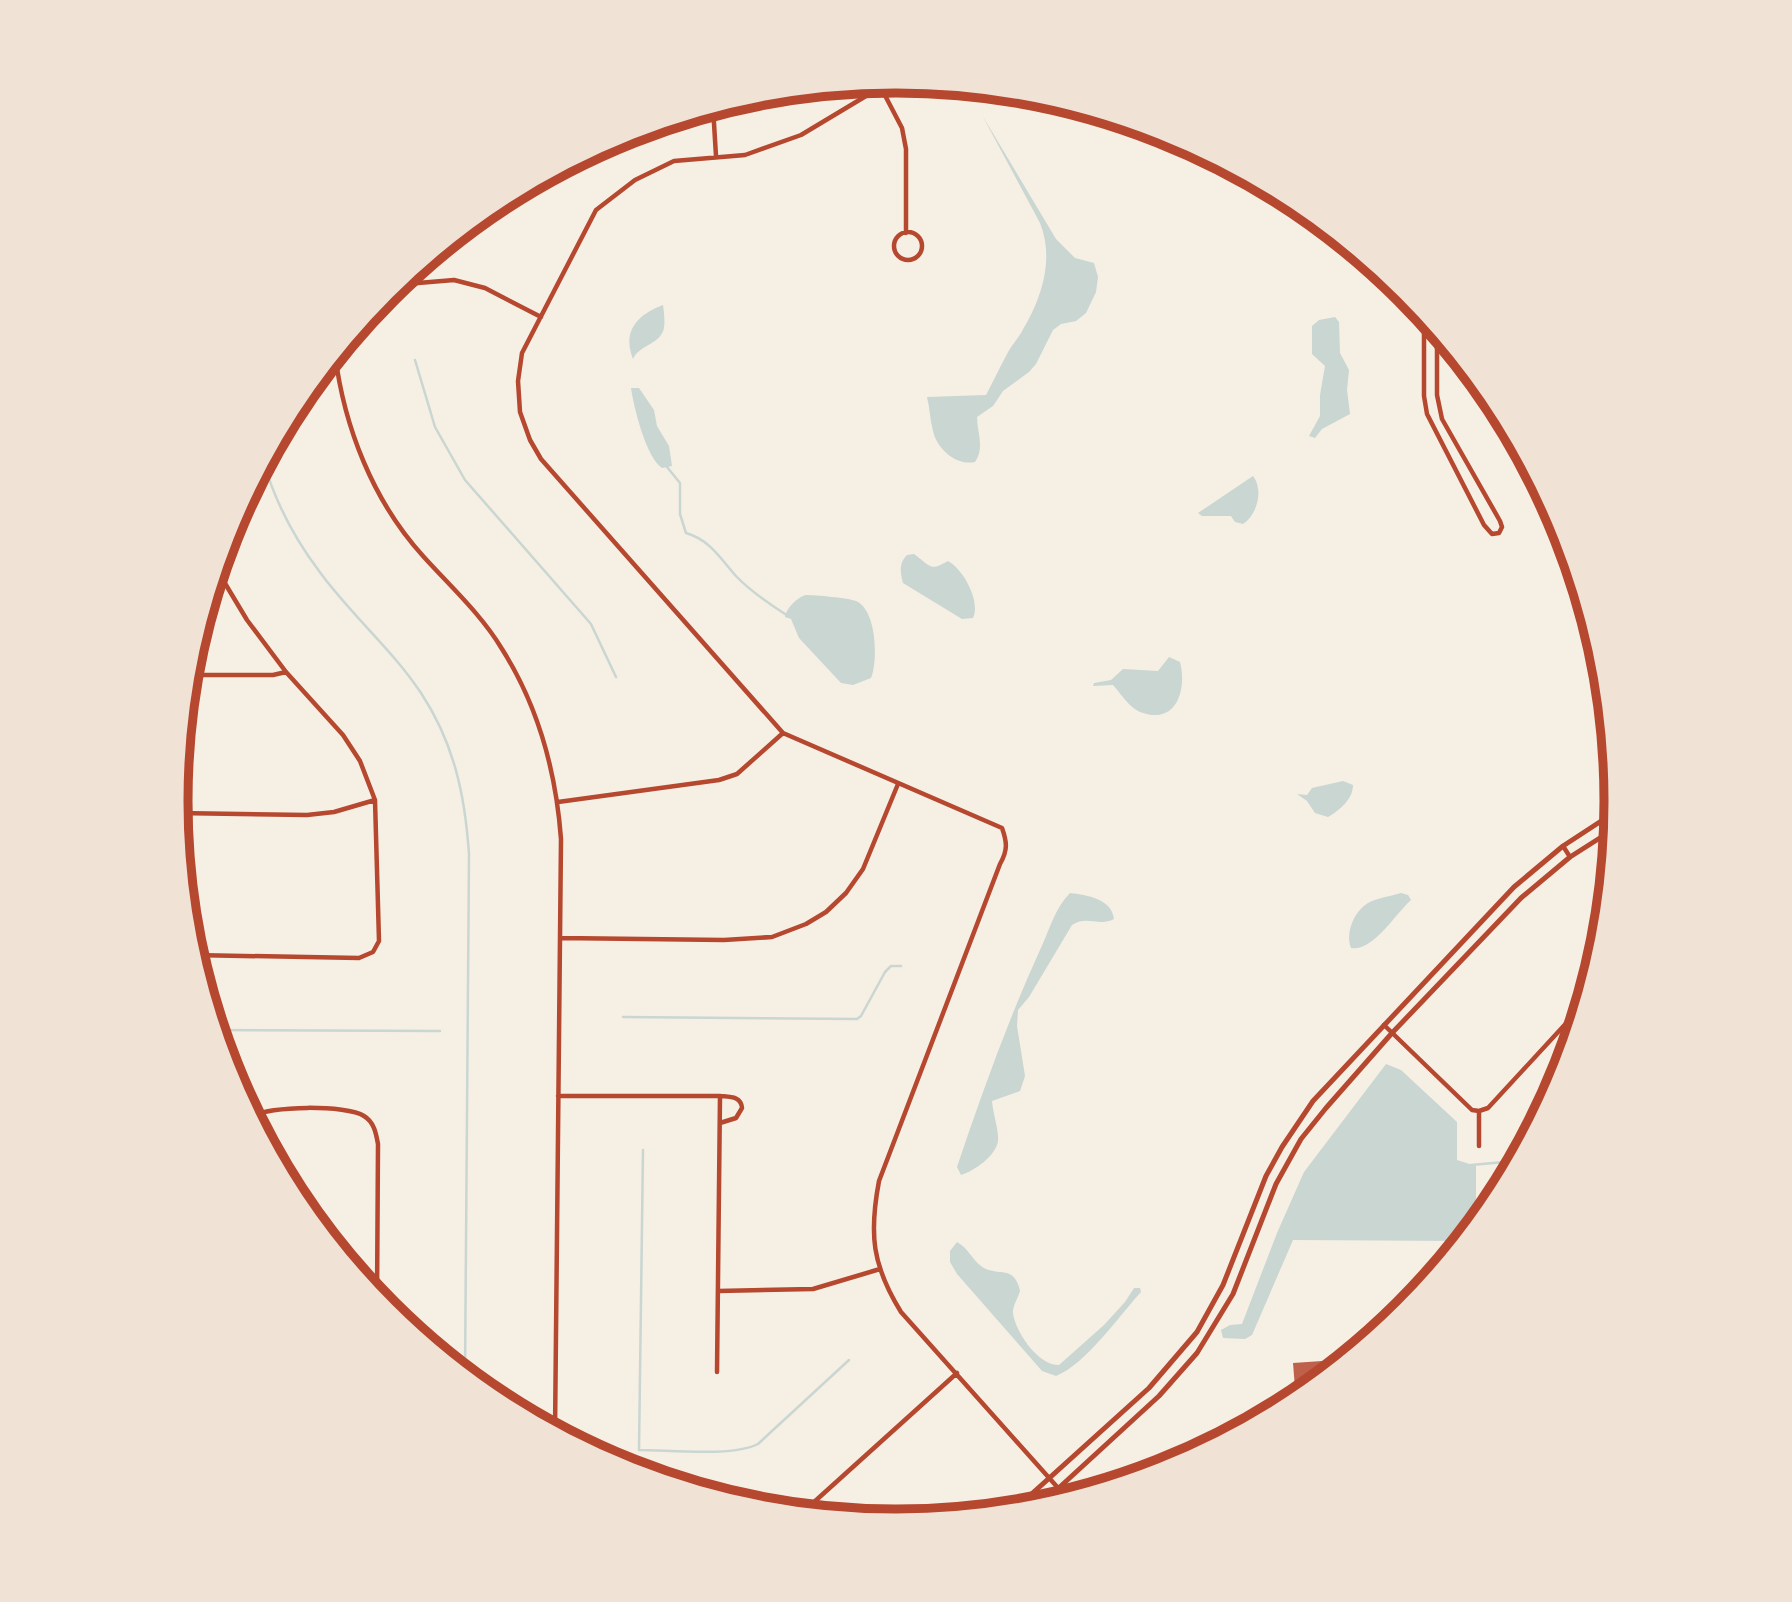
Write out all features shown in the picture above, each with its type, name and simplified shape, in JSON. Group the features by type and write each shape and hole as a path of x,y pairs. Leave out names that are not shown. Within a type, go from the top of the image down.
{"street":[{"path":"884,93 902,128 906,149 906,233"},
{"path":"867,94 802,135 745,155 674,160 635,180 596,210 523,353 518,381 520,412 530,440 541,459 783,733 1002,828 1007,848 879,1181 873,1213 874,1250 889,1292 901,1312 1059,1489 1159,1396 1211,1334 1238,1282 1276,1184 1292,1154 1326,1108 1392,1033 1521,898 1570,857 1603,836"},
{"path":"714,117 716,156"},
{"path":"906,233 918,237 922,244 918,256 910,260 901,258 894,246 898,237 906,233"},
{"path":"413,283 454,280 485,288 541,317"},
{"path":"1424,330 1424,396 1427,414 1484,525 1492,534 1499,533 1502,527 1500,521 1442,419 1437,396 1437,345"},
{"path":"1424,353 1437,350"},
{"path":"337,366 350,428 368,474 422,554 478,615 502,648 525,692 543,738 558,802 561,839 555,1421"},
{"path":"205,955 359,957 373,951 380,941 374,800 360,761 343,735 286,671 247,620 223,580"},
{"path":"199,675 273,676 286,671"},
{"path":"558,802 719,780 737,774 783,733"},
{"path":"560,938 724,940 772,937 806,925 826,912 846,893 863,869 898,784"},
{"path":"188,813 307,815 334,812 374,800"},
{"path":"1027,1497 1149,1388 1197,1332 1216,1300 1251,1210 1282,1147 1313,1101 1514,887 1563,846 1604,819"},
{"path":"1563,846 1570,857"},
{"path":"1465,938 1474,947"},
{"path":"1384,1026 1472,1110 1479,1111 1488,1108 1570,1019"},
{"path":"558,1096 720,1096 740,1101 742,1108 736,1118 720,1123"},
{"path":"717,1371 720,1096"},
{"path":"261,1114 272,1110 345,1110 364,1116 374,1125 379,1144 377,1282"},
{"path":"1479,1111 1479,1146"},
{"path":"1282,1147 1292,1154"},
{"path":"718,1291 813,1289 880,1269"},
{"path":"1226,1277 1238,1282"},
{"path":"812,1504 957,1373"},
{"path":"1149,1388 1159,1396"}],"shaded area":[{"path":"982,115 1056,239 1075,258 1094,263 1098,277 1096,292 1086,313 1076,321 1061,324 1053,330 1036,364 1003,391 993,406 977,417 980,451 975,462 968,463 948,455 935,438 927,397 986,395 1035,307 1046,265 1040,223"},
{"path":"663,305 662,333 633,359 629,340 634,325 646,314"},
{"path":"1335,317 1339,322 1340,353 1349,370 1347,390 1350,414 1322,429 1315,438 1309,436 1320,416 1325,366 1312,354 1312,326 1319,320"},
{"path":"631,388 639,388 654,410 657,426 669,446 672,466 662,468 651,454 638,419"},
{"path":"1253,476 1258,488 1257,502 1252,515 1243,524 1235,522 1231,516 1202,516 1198,513"},
{"path":"914,554 933,567 948,561 954,565 965,578 973,595 973,618 962,619 903,583 901,564 907,555"},
{"path":"806,595 852,600 863,606 872,625 874,637 875,660 871,678 853,685 841,683 799,638 791,619 785,617 792,604"},
{"path":"1169,657 1180,662 1182,683 1176,702 1163,714 1153,715 1136,710 1113,685 1093,686 1094,683 1111,680 1123,669 1158,671"},
{"path":"1343,781 1353,785 1351,795 1328,817 1315,813 1307,801 1297,794 1307,795 1312,788"},
{"path":"1070,893 1098,899 1109,907 1114,919 1103,922 1083,921 1072,925 1029,997 1018,1010 1017,1026 1025,1076 1020,1091 992,1101 998,1132 996,1147 984,1162 961,1175 957,1167 1006,1030 1053,920"},
{"path":"1401,893 1408,895 1411,900 1383,931 1367,944 1351,948 1350,929 1359,911 1372,901"},
{"path":"1386,1064 1401,1070 1457,1122 1457,1160 1476,1166 1476,1207 1451,1241 1293,1240 1252,1335 1245,1339 1223,1338 1221,1330 1230,1325 1242,1324 1304,1172"},
{"path":"957,1242 981,1266 1014,1277 1020,1291 1013,1310 1018,1329 1036,1354 1051,1364 1059,1365 1104,1325 1134,1288 1140,1288 1141,1292 1079,1361 1056,1376 1042,1371 957,1274 950,1262 950,1251"}],"building":[{"path":"1322,1361 1322,1367 1295,1386 1293,1363"}],"waterway":[{"path":"415,360 435,427 465,480 591,624 616,677"},
{"path":"667,467 680,483 680,514 686,533 702,540 747,587 785,614"},
{"path":"268,475 280,505 310,559 421,693 450,750 461,790 469,854 465,1363"},
{"path":"623,1017 857,1019 885,972 891,966 901,966"},
{"path":"225,1030 440,1031"},
{"path":"643,1150 639,1450 717,1452 758,1444 849,1360"},
{"path":"1471,1165 1505,1162"}]}
